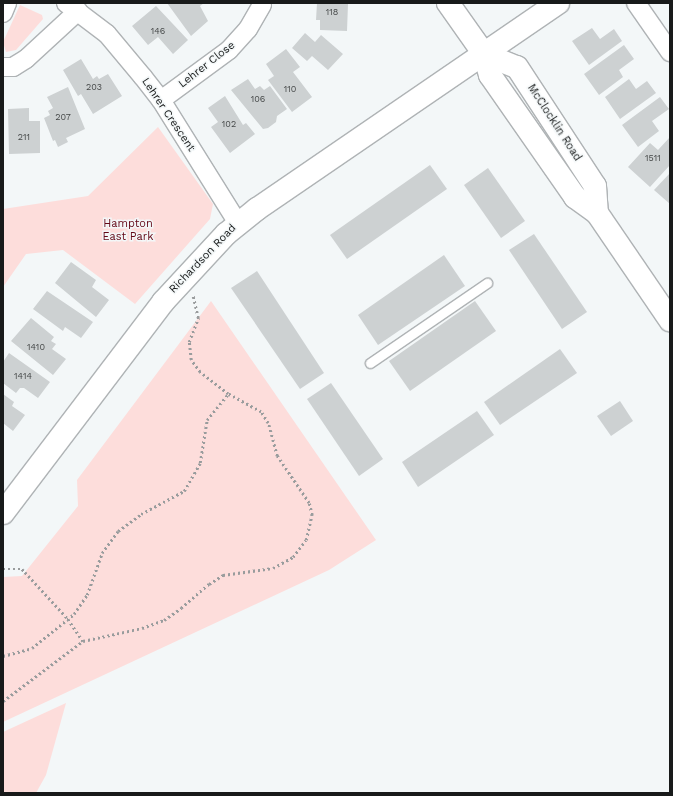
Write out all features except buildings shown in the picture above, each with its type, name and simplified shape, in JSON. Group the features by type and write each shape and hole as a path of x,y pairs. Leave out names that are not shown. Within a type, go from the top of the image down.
{"street":[{"path":"3,13 7,3"},
{"path":"448,3 484,54"},
{"name":"Richardson Road","path":"3,513 182,279 238,223 558,3"},
{"path":"636,3 670,52"},
{"name":"Lehrer Close","path":"161,100 229,50 248,29 262,5"},
{"path":"3,67 13,67 26,60 72,7"},
{"name":"Lehrer Crescent","path":"72,7 107,34 161,100 238,223"},
{"name":"McClocklin Road","path":"484,54 517,67 595,186 597,213 670,320"}],"lane":[{"path":"370,363 487,282"}],"path":[{"path":"3,701 83,641 159,622 177,612 209,584 223,575 272,568 292,557 306,540 312,520 309,503 277,456 268,423 261,412 249,404 228,394 200,372 191,360 189,342 198,310 194,296 182,279"},
{"path":"3,656 32,648 68,619 82,604 102,553 118,531 141,514 184,491 191,482 202,457 207,420 228,394"},
{"path":"3,569 22,569 68,619 83,641"}],"green space":[{"path":"20,5 42,15 43,19 16,50 6,52 3,42"},
{"name":"Hampton East Park","path":"158,127 213,204 210,219 135,304 63,250 26,254 3,287 3,209 88,196"},
{"path":"211,301 376,540 329,570 3,722 3,577 22,576 78,506 77,480"},
{"path":"66,703 46,775 36,793 3,793 3,732"}]}
